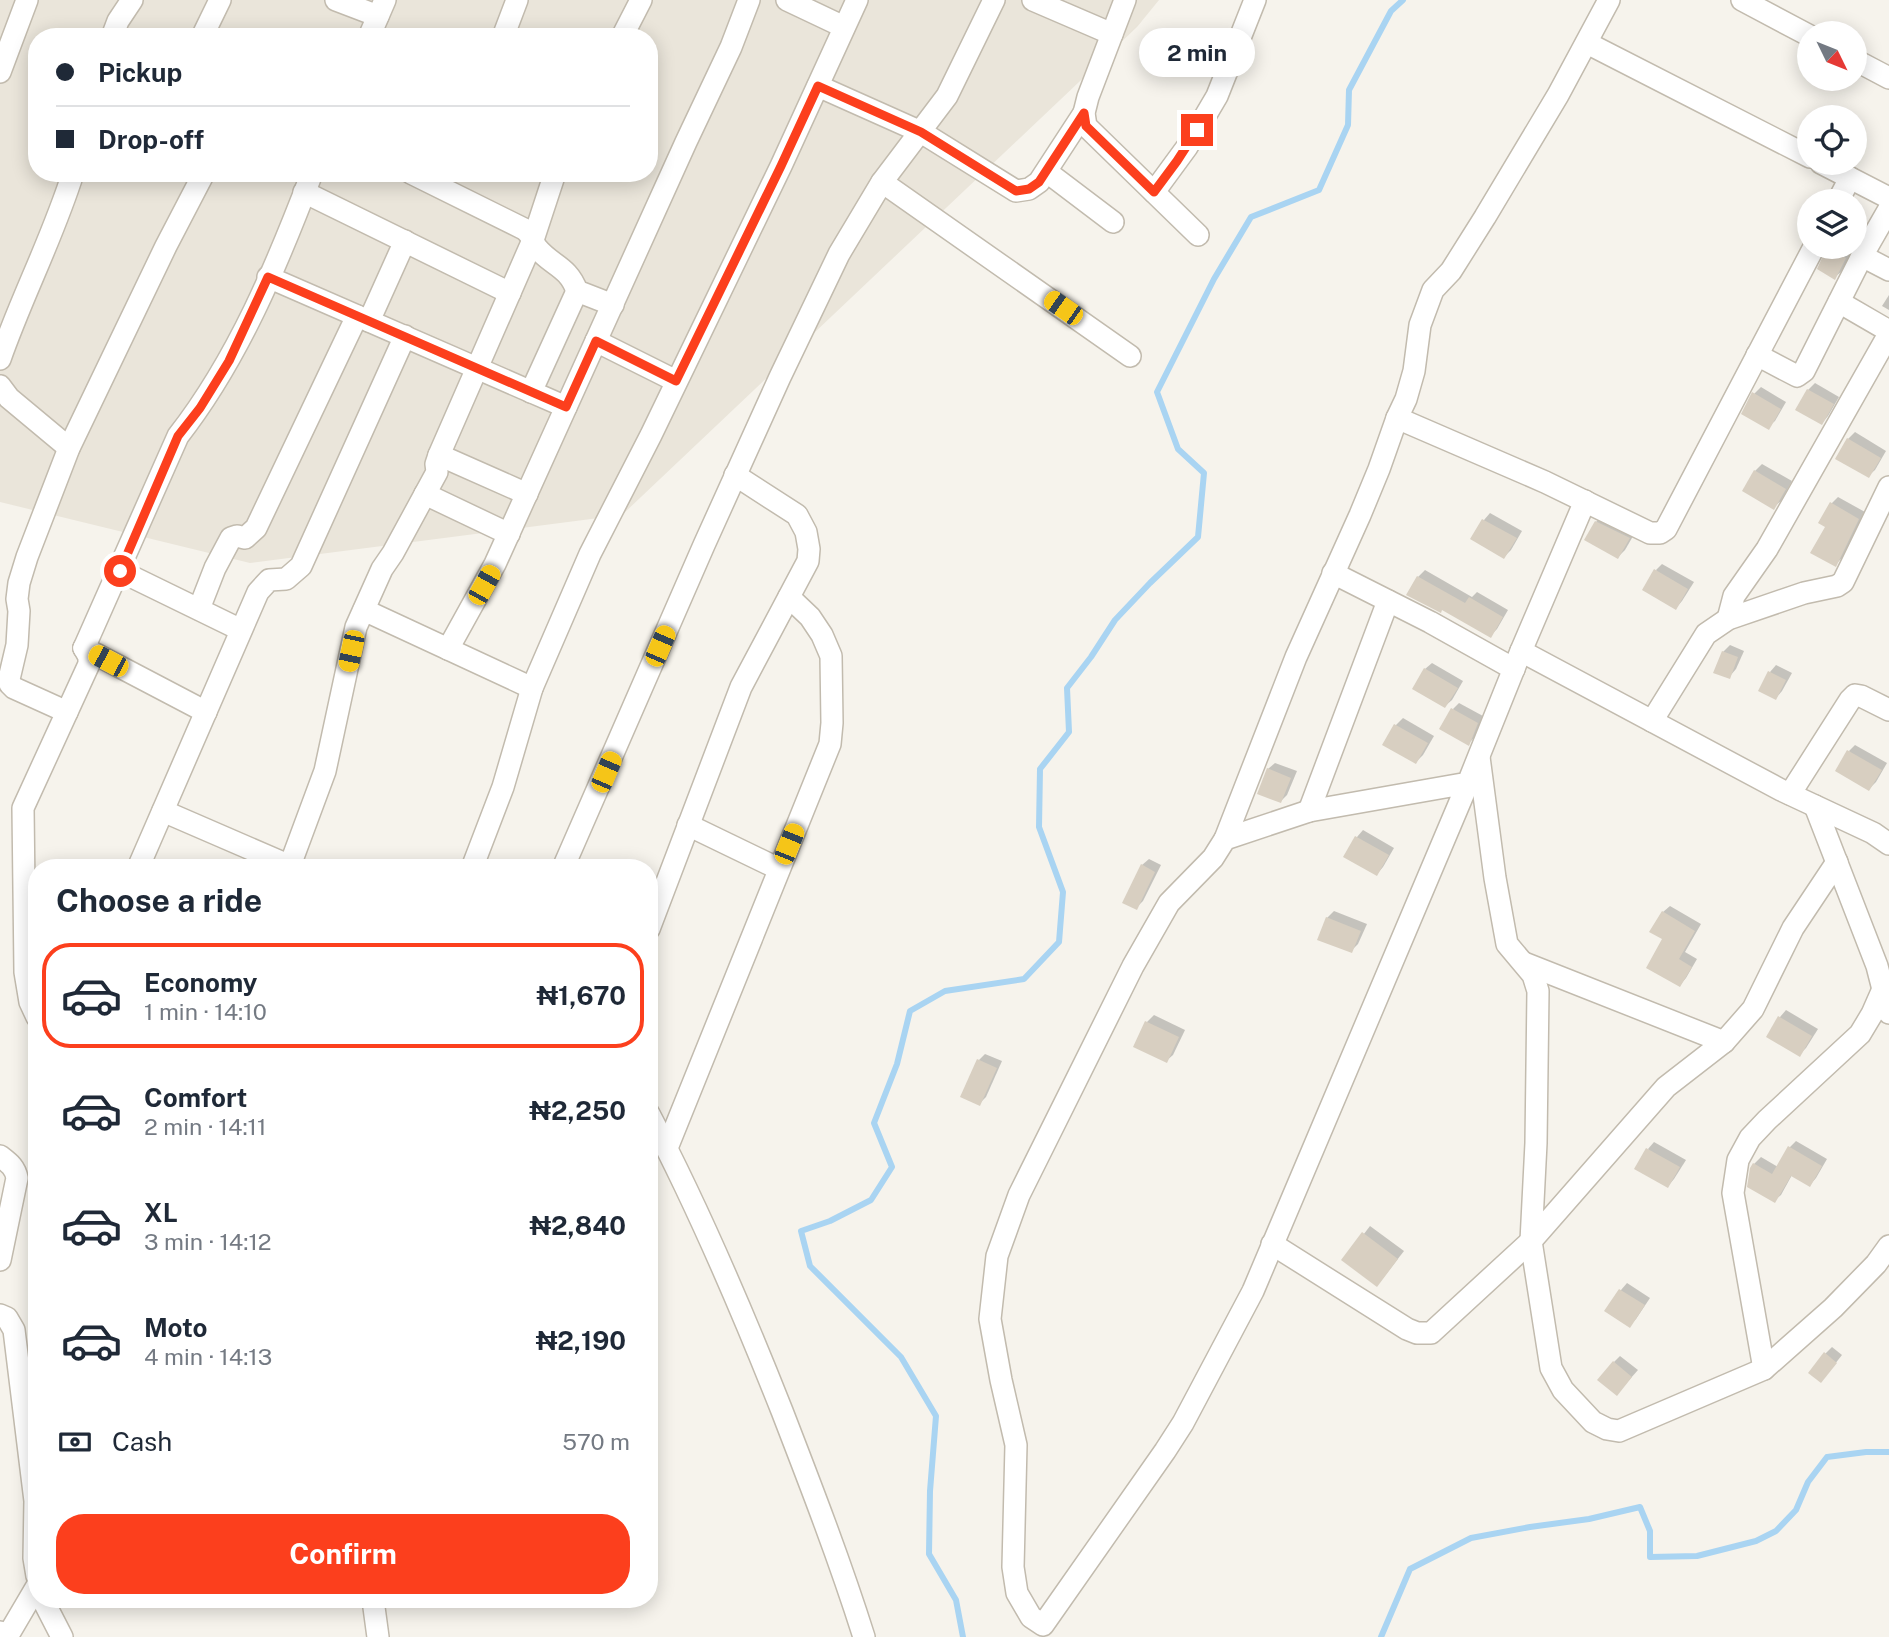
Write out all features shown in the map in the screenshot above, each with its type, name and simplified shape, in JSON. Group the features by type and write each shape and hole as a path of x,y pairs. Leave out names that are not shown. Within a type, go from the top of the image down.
{"street":[{"path":"0,72 27,0"},
{"path":"115,28 132,0"},
{"path":"206,28 220,0"},
{"path":"336,0 382,8 373,28"},
{"path":"506,28 517,0"},
{"path":"627,28 641,0"},
{"path":"448,649 509,534 731,47 749,0"},
{"path":"787,0 844,27"},
{"path":"475,859 503,787 532,688 590,554 781,166 857,0"},
{"path":"570,859 736,475 839,254 882,182 947,96 993,0"},
{"path":"1033,0 1112,34"},
{"path":"818,86 921,132 1016,191 1029,189 1047,172 1084,113 1125,0"},
{"path":"1154,192 1182,154 1217,96 1255,0"},
{"path":"1585,502 1253,1291 1183,1423 1043,1625 1031,1617 1017,1593 1013,1567 1016,1445 990,1319 997,1256 1019,1195 1133,966 1169,903 1213,858 1225,839 1296,657 1379,469 1396,418 1406,399 1420,325 1433,290 1458,260 1558,95 1609,0"},
{"path":"1742,0 1797,29"},
{"path":"1587,43 1797,150"},
{"path":"1867,66 1889,78"},
{"path":"1084,113 1086,126 1198,235"},
{"path":"1047,172 1114,222"},
{"path":"1844,175 1889,198"},
{"path":"1844,189 1850,178"},
{"path":"0,359 70,182"},
{"path":"67,712 10,684 17,645 19,583 69,448 199,182"},
{"path":"429,182 530,233 537,247 573,280 577,292 531,392"},
{"path":"292,859 325,771 356,627 382,569 437,472 439,454 533,240 552,182"},
{"path":"882,182 1130,356"},
{"path":"84,648 178,436 200,408 229,361 293,222 308,183 405,241 510,293"},
{"path":"1867,247 1889,209"},
{"path":"199,610 215,568 231,538 245,538 256,528 405,241"},
{"path":"1396,418 1545,482 1650,533 1660,533 1666,529 1808,259"},
{"path":"1757,355 1797,376 1804,371 1860,259"},
{"path":"1867,259 1889,270"},
{"path":"268,277 566,407"},
{"path":"577,292 613,305"},
{"path":"1728,619 1734,596 1767,549 1889,332 1839,302"},
{"path":"142,859 262,585 269,580 286,579 301,566 405,336"},
{"path":"596,341 676,381"},
{"path":"0,386 9,398 69,448"},
{"path":"439,454 527,495"},
{"path":"658,894 741,687 808,561 806,532 797,515 736,475"},
{"path":"1652,721 1706,634 1728,619 1843,582 1889,487"},
{"path":"425,494 509,534"},
{"path":"120,571 241,630"},
{"path":"1333,573 1388,601 1652,721 1790,794 1873,833 1889,844"},
{"path":"667,1147 830,744 831,656 810,617 789,597"},
{"path":"1309,811 1388,601"},
{"path":"364,610 532,688"},
{"path":"28,990 25,972 23,808 89,664 84,648"},
{"path":"84,648 206,712"},
{"path":"1790,794 1855,695 1889,710"},
{"path":"1479,755 1495,878 1507,944 1533,975 1538,991 1536,1143 1531,1241 1551,1368 1563,1390 1593,1422 1607,1430 1619,1431 1764,1369 1833,1308 1889,1246"},
{"path":"1225,839 1309,811 1468,783"},
{"path":"1815,806 1878,966 1889,1013"},
{"path":"163,811 271,859"},
{"path":"688,825 779,869"},
{"path":"1272,1244 1407,1329 1417,1333 1431,1333 1531,1241 1666,1087 1724,1042 1754,1009 1793,928 1837,862"},
{"path":"1524,964 1724,1042"},
{"path":"1764,1369 1732,1193 1738,1160 1750,1138 1767,1120 1860,1034 1883,989"},
{"path":"658,1130 684,1181 747,1322 805,1470 864,1637"},
{"path":"0,1156 10,1163 17,1178 0,1260"},
{"path":"0,1315 7,1318 15,1330 28,1441"},
{"path":"0,1632 7,1637 28,1601"},
{"path":"47,1608 62,1637"},
{"path":"374,1608 378,1637"}],"shaded area":[{"path":"0,0 1159,0 1137,27 622,515 250,563 0,502"}],"building":[{"path":"1822,259 1846,259 1835,280 1817,269"},
{"path":"1807,389 1834,404 1822,425 1795,410"},
{"path":"1752,392 1781,409 1769,430 1741,414"},
{"path":"1847,438 1881,458 1869,478 1835,459"},
{"path":"1754,470 1786,489 1774,510 1742,491"},
{"path":"1830,502 1859,519 1836,567 1810,553 1825,527 1818,523"},
{"path":"1482,519 1517,538 1504,559 1470,539"},
{"path":"1595,521 1630,538 1618,559 1584,540"},
{"path":"1654,569 1688,589 1676,610 1642,590"},
{"path":"1417,576 1465,603 1469,597 1503,617 1491,638 1442,610 1441,613 1406,595"},
{"path":"1722,651 1738,657 1730,679 1713,673"},
{"path":"1424,668 1458,688 1445,708 1412,689"},
{"path":"1768,671 1786,680 1776,700 1758,691"},
{"path":"1451,708 1478,723 1469,746 1439,729"},
{"path":"1394,724 1428,743 1416,764 1382,745"},
{"path":"1847,750 1882,770 1869,791 1835,771"},
{"path":"1267,768 1291,778 1281,803 1257,794"},
{"path":"1355,836 1389,855 1377,876 1343,857"},
{"path":"1141,864 1155,872 1137,910 1122,903"},
{"path":"1662,911 1695,931 1679,959 1692,967 1680,987 1646,968 1662,939 1649,932"},
{"path":"1326,917 1361,931 1352,953 1317,940"},
{"path":"1778,1016 1812,1036 1800,1057 1766,1037"},
{"path":"1145,1021 1179,1037 1167,1063 1133,1047"},
{"path":"977,1059 997,1068 980,1106 960,1097"},
{"path":"1788,1146 1822,1166 1810,1187 1791,1176 1775,1203 1747,1187 1750,1168 1753,1163 1772,1174"},
{"path":"1646,1148 1680,1167 1668,1188 1634,1169"},
{"path":"1362,1232 1398,1259 1377,1287 1341,1260"},
{"path":"1619,1289 1645,1305 1630,1328 1604,1311"},
{"path":"1824,1352 1837,1363 1821,1383 1808,1373"},
{"path":"1613,1361 1632,1377 1617,1396 1597,1380"}],"waterway":[{"path":"963,1637 956,1600 929,1554 930,1491 936,1416 901,1357 810,1266 801,1231 830,1221 871,1200 892,1167 874,1123 897,1064 910,1011 945,991 1024,979 1059,942 1063,892 1039,827 1040,769 1069,732 1067,688 1115,620 1198,537 1204,473 1178,449 1157,392 1214,279 1251,217 1319,190 1348,125 1349,90 1391,11 1403,0"},
{"path":"1381,1637 1410,1569 1471,1538 1589,1519 1640,1507 1650,1531 1650,1557 1697,1556 1756,1541 1776,1531 1796,1510 1808,1482 1827,1457 1889,1452"}],"route":[{"path":"120,571 178,436 200,408 229,361 268,277 566,407 596,341 676,381 818,86 921,132 1016,191 1029,189 1039,182 1084,113 1086,126 1154,192 1197,130"}]}
